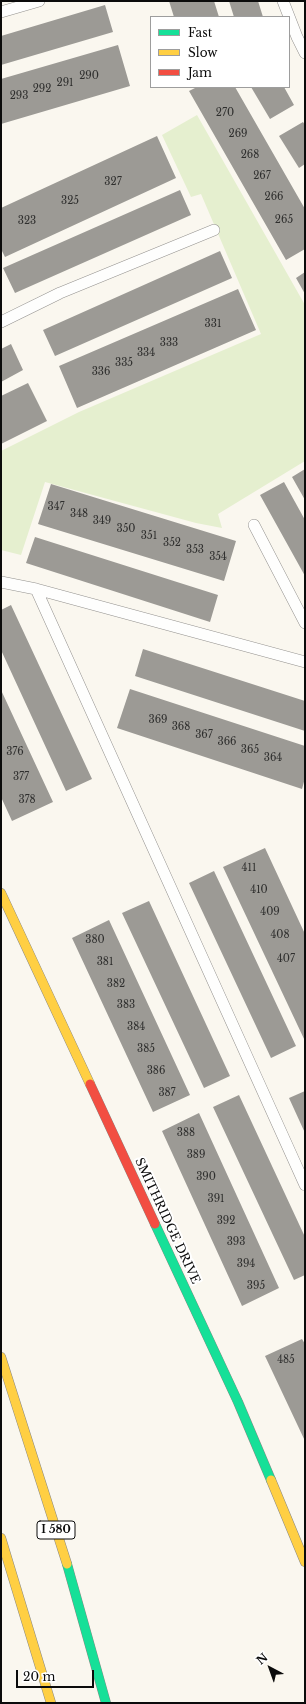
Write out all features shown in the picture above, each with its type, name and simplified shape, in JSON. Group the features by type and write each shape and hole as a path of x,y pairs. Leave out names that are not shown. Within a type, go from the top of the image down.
{"main road":[{"name":"SMITHRIDGE DRIVE","path":"1,893 238,1402 305,1562"},
{"name":"I 580","path":"1,1357 71,1578 106,1703"},
{"path":"1,1538 51,1703"}],"lane":[{"path":"1,12 39,1"},
{"path":"284,1 289,16"},
{"path":"290,18 297,37 305,52"},
{"path":"1,322 60,293 214,230"},
{"path":"254,525 305,623"},
{"path":"1,582 36,589 305,662"},
{"path":"36,589 305,1185"}],"green space":[{"path":"197,115 305,305 305,461 218,514 222,528 196,523 45,482 21,555 1,550 1,451 79,412 261,334 201,194 191,197 162,135"}],"building":[{"path":"169,1 214,1 219,16 174,16"},
{"path":"229,1 258,1 263,16 234,16"},
{"path":"105,5 113,32 1,65 1,36"},
{"path":"118,45 130,86 1,124 1,79"},
{"path":"195,88 236,88 305,209 305,249 286,260 189,91"},
{"path":"252,88 285,88 294,105 270,119"},
{"path":"303,122 305,125 305,164 299,168 279,136"},
{"path":"157,136 176,178 5,257 1,249 1,208"},
{"path":"180,190 191,215 15,293 3,268"},
{"path":"220,251 232,278 55,356 43,330"},
{"path":"305,272 305,294 296,278"},
{"path":"238,289 256,330 77,408 59,366"},
{"path":"11,344 23,370 1,382 1,349"},
{"path":"28,383 47,421 1,444 1,396"},
{"path":"305,469 305,500 292,477"},
{"path":"284,482 305,520 305,576 260,495"},
{"path":"51,484 236,541 224,581 38,524"},
{"path":"35,537 218,595 210,622 26,563"},
{"path":"11,605 92,779 66,791 1,650 1,610"},
{"path":"143,649 305,701 305,731 135,676"},
{"path":"130,689 305,746 305,778 302,789 117,728"},
{"path":"1,690 53,802 12,821 1,797"},
{"path":"265,848 305,934 305,1041 223,867"},
{"path":"214,871 296,1046 271,1058 189,883"},
{"path":"149,901 230,1076 204,1088 122,913"},
{"path":"109,920 190,1095 153,1112 72,938"},
{"path":"305,1091 305,1133 289,1098"},
{"path":"239,1095 305,1237 305,1275 294,1280 213,1107"},
{"path":"199,1113 279,1288 242,1306 162,1131"},
{"path":"302,1339 305,1344 305,1441 265,1356"}],"traffic: fast":[{"path":"155,1224 238,1402 271,1480"},
{"path":"67,1564 106,1703"}],"traffic: slow":[{"path":"1,893 90,1084"},
{"path":"1,1357 67,1564"},
{"path":"271,1480 305,1562"},
{"path":"1,1538 51,1703"}],"traffic: jam":[{"path":"90,1084 155,1224"}]}
